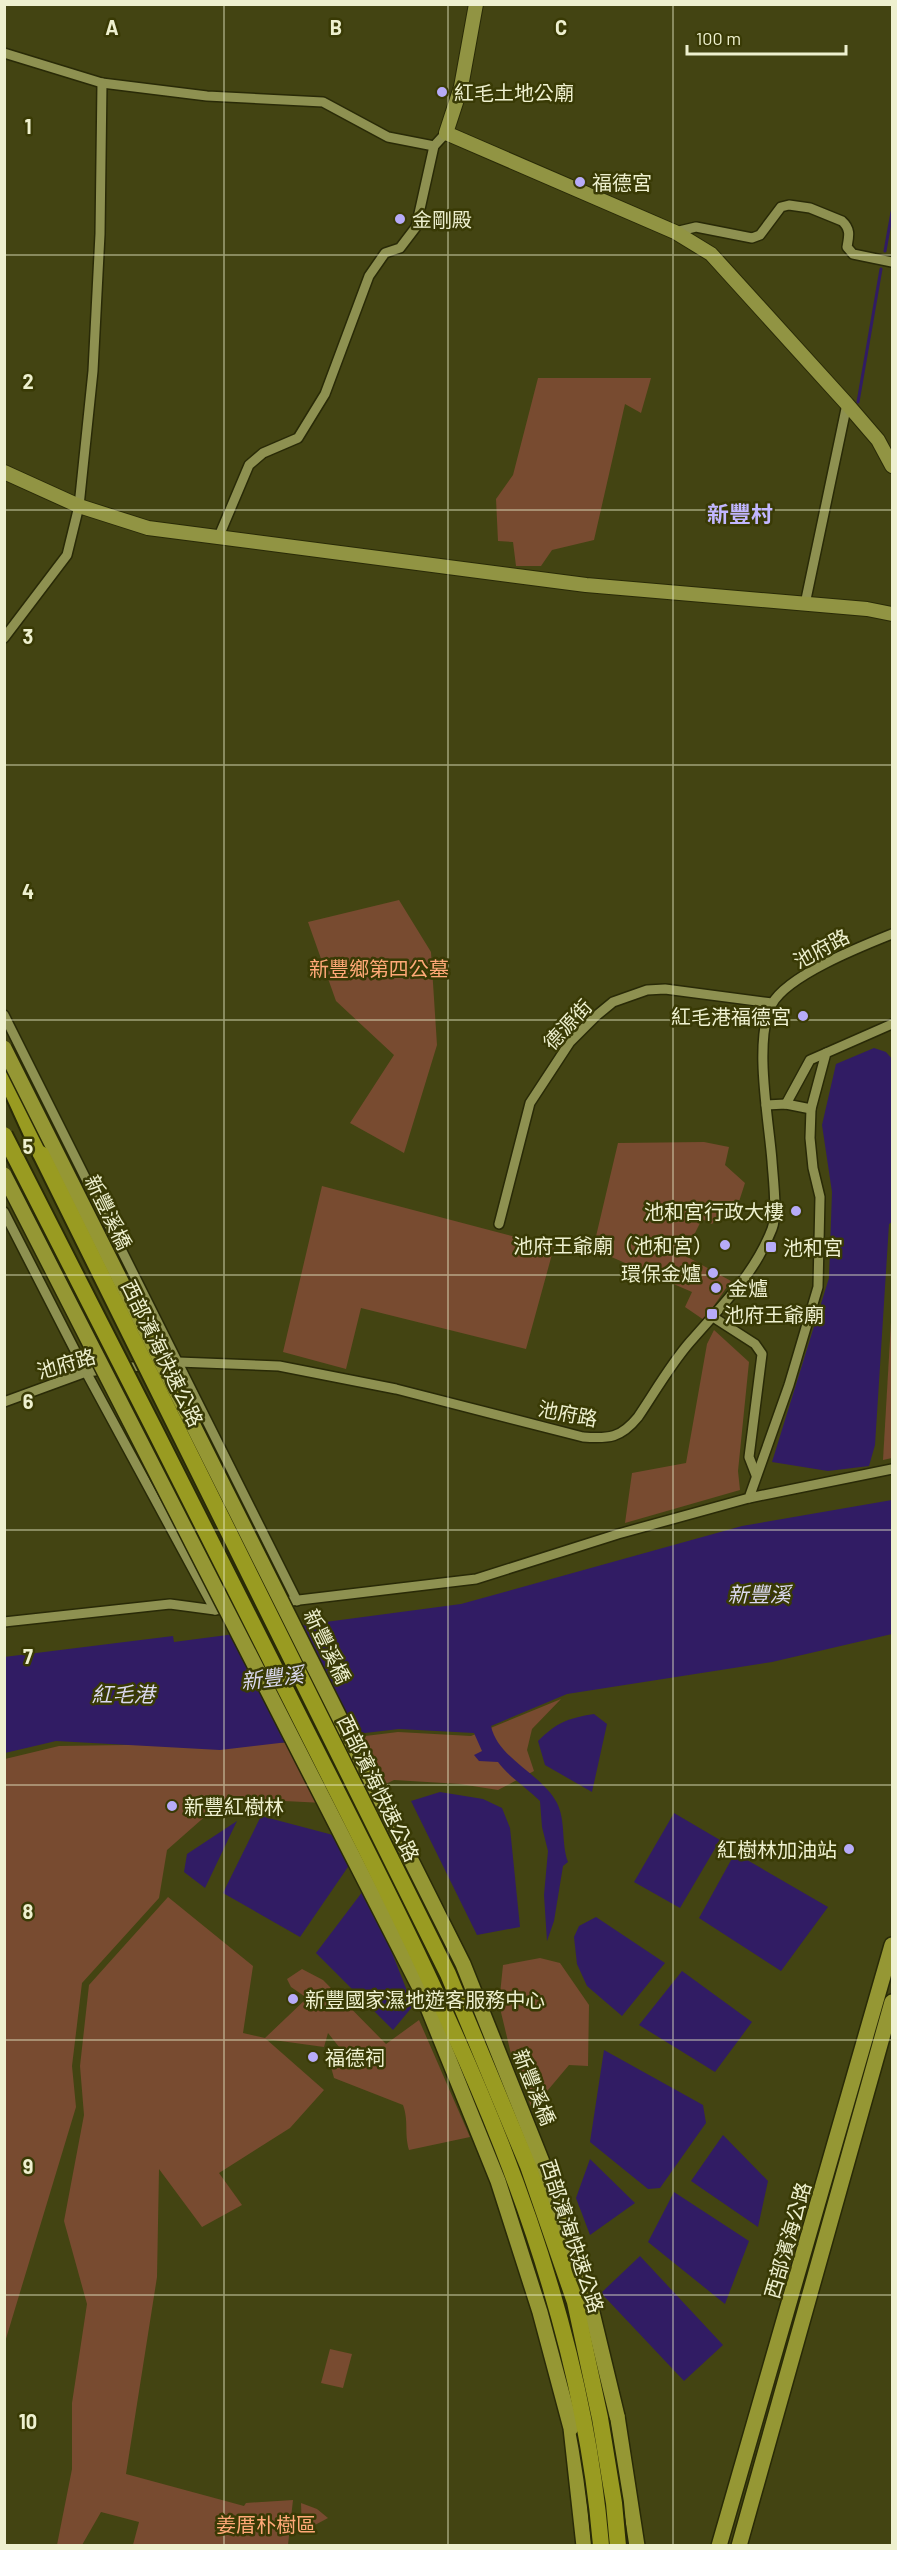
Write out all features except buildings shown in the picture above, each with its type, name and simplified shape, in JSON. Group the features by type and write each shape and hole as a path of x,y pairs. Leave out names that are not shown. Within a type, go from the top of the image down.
{"highway":[{"path":"4,1073 41,1154"},
{"name":"西部濱海快速公路","path":"4,1085 41,1154 448,1974 493,2080 528,2166 575,2302 600,2418 614,2503 618,2546"},
{"name":"西部濱海快速公路","path":"4,1135 432,1980 513,2176 560,2312 584,2421 599,2511 602,2546"}],"main road":[{"name":"新豐溪橋","path":"4,1048 463,1964 544,2167 591,2308 617,2416 637,2546"},
{"path":"4,1174 420,1988 498,2181 540,2312 571,2428 584,2546"},
{"name":"西部濱海公路","path":"719,2546 892,1945"},
{"name":"西部濱海公路","path":"739,2546 892,2002"}],"street":[{"path":"219,536 249,465 263,453 298,438 325,394 369,276 385,253 400,248 416,227 434,146 446,133 461,87 476,4"},
{"path":"4,53 102,83 207,96 322,102 388,137 434,146"},
{"path":"4,638 67,555 79,506 93,371 100,245 102,83"},
{"path":"446,133 675,232 711,254 848,404 878,440 892,466"},
{"path":"675,232 696,227 752,238 759,236 781,207 798,205 842,221 850,234 847,247 853,254 892,262"},
{"path":"805,604 848,404"},
{"path":"4,472 79,506 148,528 586,585 867,609 892,614"},
{"name":"池府路","path":"4,1402 86,1372 178,1362 279,1366 314,1371 396,1389 583,1437 602,1439 614,1437 631,1426 689,1344 752,1270 773,1227 773,1179 766,1105 763,1036 772,1003 797,979 859,947 892,934"},
{"name":"德源街","path":"499,1224 530,1103 570,1042 613,1002 647,990 665,989 772,1003"},
{"path":"4,1015 297,1601"},
{"path":"786,1104 810,1060 892,1024"},
{"path":"749,1498 789,1385 818,1287 820,1197 813,1168 812,1109 826,1053"},
{"path":"766,1105 786,1104 812,1109"},
{"path":"4,1212 86,1372 215,1610"},
{"path":"713,1317 756,1344 762,1354 749,1457 756,1475"},
{"path":"4,1622 170,1604 215,1610 476,1579 618,1534 749,1498 892,1469"},
{"path":"197,1575 268,1540"},
{"path":"740,2474 758,2479"}],"green space":[{"path":"538,378 651,378 641,413 625,404 594,540 552,550 541,566 516,566 513,542 498,541 496,499 513,475"},
{"name":"新豐鄉第四公墓","path":"399,900 431,952 437,1045 404,1153 350,1123 394,1055 336,1001 308,922"},
{"path":"704,1142 729,1147 725,1165 745,1183 734,1217 721,1212 712,1224 702,1219 684,1255 731,1281 704,1320 685,1307 692,1292 593,1249 618,1143"},
{"path":"322,1186 554,1247 526,1349 361,1308 346,1369 283,1352"},
{"path":"892,1305 892,1458 883,1460"},
{"path":"714,1330 749,1362 738,1471 740,1490 625,1523 632,1473 686,1463 707,1344"},
{"path":"561,1699 532,1729 527,1750 534,1771 498,1790 460,1784 394,1780 344,1804 226,1798 167,1850 159,1898 82,1983 72,2066 76,2107 5,2342 5,1759 59,1746 316,1742 398,1732 471,1736"},
{"path":"168,1897 253,1966 243,2033 265,2038 307,1998 291,1987 287,1979 302,1969 323,1980 386,2044 419,2020 470,2137 409,2150 403,2105 334,2078 331,2067 343,2052 328,2033 324,2047 266,2039 324,2090 290,2128 219,2173 242,2205 202,2227 159,2169 157,2277 126,2474 244,2506 246,2503 293,2500 288,2545 133,2545 139,2522 101,2512 82,2545 57,2545 72,2469 72,2403 87,2304 64,2221 84,2115 80,2066 89,1985"},
{"path":"540,1958 560,1963 589,2005 588,2066 569,2065 532,2109 512,2058 499,2004 503,1965"},
{"path":"330,2349 352,2354 343,2388 321,2383"},
{"name":"姜厝朴樹區","path":"301,2503 317,2509 328,2518 302,2532"}],"water":[{"path":"874,1048 886,1052 892,1059 892,1222 889,1224 875,1445 869,1466 828,1471 772,1462 829,1278 832,1192 822,1125 836,1064"},
{"name":"新豐溪","path":"892,1500 892,1634 772,1662 567,1694 491,1726 502,1748 550,1792 560,1810 568,1862 563,1866 554,1921 547,1941 544,1895 548,1851 542,1827 540,1801 498,1762 479,1761 474,1755 482,1751 474,1733 399,1729 220,1750 56,1741 5,1753 4,1657 173,1636 174,1642 461,1604 742,1526"},
{"path":"594,1714 607,1724 592,1792 545,1765 538,1741 563,1722"},
{"path":"440,1792 483,1799 502,1808 510,1828 520,1927 477,1935 411,1801"},
{"path":"674,1813 720,1840 680,1908 634,1882"},
{"path":"261,1816 352,1840 352,1861 300,1937 223,1893"},
{"path":"237,1821 205,1888 184,1872 187,1854"},
{"path":"735,1853 828,1907 781,1971 699,1918"},
{"path":"366,1887 413,2006 393,2030 316,1953"},
{"path":"596,1917 665,1963 622,2016 587,1986 577,1964 574,1937 579,1926"},
{"path":"682,1971 752,2022 715,2072 639,2025"},
{"path":"604,2050 703,2105 706,2123 660,2188 648,2189 590,2142"},
{"path":"723,2135 768,2181 758,2227 691,2181"},
{"path":"590,2159 635,2203 590,2235 576,2198"},
{"path":"674,2192 749,2241 725,2304 648,2242"},
{"path":"640,2256 723,2345 684,2381 601,2293"}],"waterway":[{"path":"885,251 892,212"},
{"path":"858,402 881,269"}],"place":[{"name":"紅毛土地公廟","path":"442,92"},
{"name":"福德宮","path":"580,182"},
{"name":"金剛殿","path":"400,219"},
{"name":"紅毛港福德宮","path":"803,1016"},
{"name":"池和宮行政大樓","path":"796,1211"},
{"name":"池府王爺廟（池和宮）","path":"725,1245"},
{"name":"池和宮","path":"771,1247"},
{"name":"環保金爐","path":"713,1273"},
{"name":"金爐","path":"716,1288"},
{"name":"池府王爺廟","path":"712,1314"},
{"name":"新豐紅樹林","path":"172,1806"},
{"name":"紅樹林加油站","path":"849,1849"},
{"name":"新豐國家濕地遊客服務中心","path":"293,1999"},
{"name":"福德祠","path":"313,2057"}],"district":[{"name":"新豐村","path":"740,513"}],"water label":[{"name":"紅毛港","path":"123,1693"}]}
